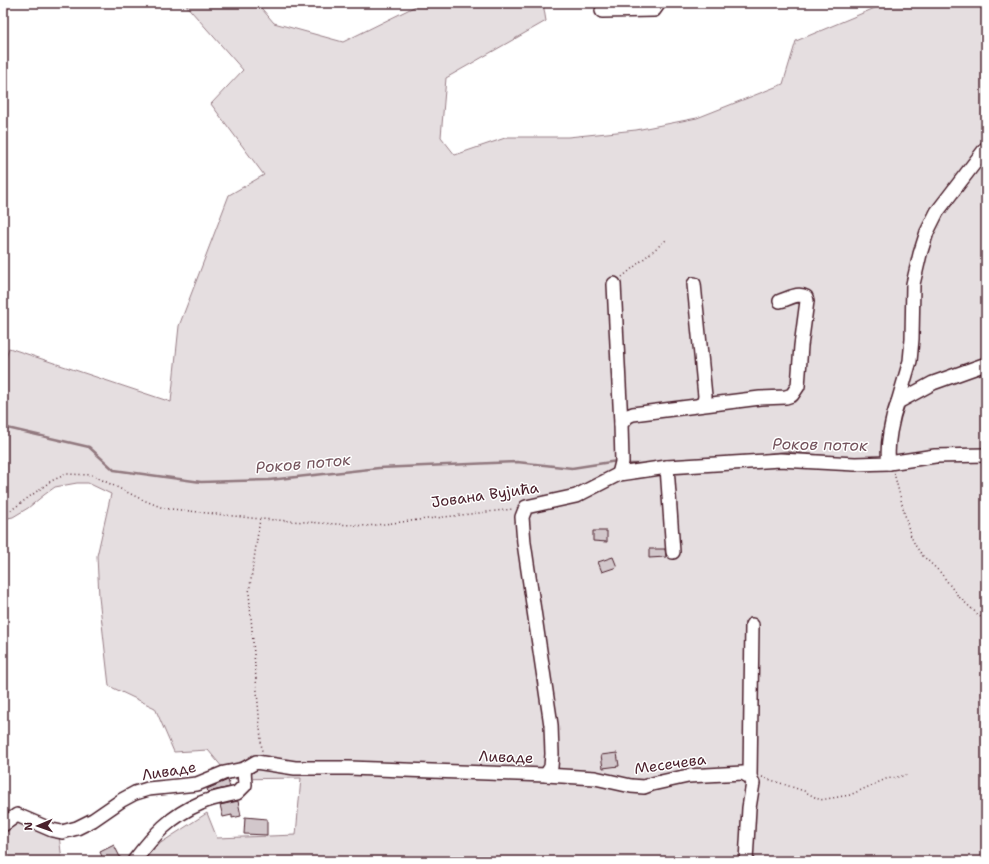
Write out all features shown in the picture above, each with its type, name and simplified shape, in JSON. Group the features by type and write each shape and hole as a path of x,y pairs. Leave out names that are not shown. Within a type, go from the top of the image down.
{"street":[{"path":"602,11 654,10 659,3"},
{"path":"889,458 892,418 910,361 913,284 920,254 927,232 937,212 986,148"},
{"path":"614,284 621,424 622,462 620,474"},
{"path":"694,284 705,396 704,402 700,405"},
{"path":"621,424 628,416 633,414 760,398 786,397 792,395 798,386 800,346 807,301 806,297 802,295 780,301"},
{"path":"898,402 933,383 986,364"},
{"name":"Јована Вујића","path":"526,507 576,496 620,474 667,468 780,460 855,464 889,458 986,455"},
{"path":"667,468 673,552"},
{"name":"Ливаде","path":"3,825 17,815 52,830 62,832 77,828 94,820 122,800 135,793 148,789 197,784 224,773 244,769 256,762 295,768 349,768 546,775 551,767 551,725 522,532 522,517 526,507"},
{"path":"746,861 749,808 753,783 750,777 752,625"},
{"path":"134,861 153,836 170,821 201,802 237,793 241,790 245,785 244,769"},
{"name":"Месечева","path":"546,775 595,778 631,786 644,787 688,776 743,773 750,777"}],"path":[{"path":"614,284 666,240"},
{"path":"889,458 910,534 915,545 922,555 940,572 958,596 975,610 986,622"},
{"name":"Јована Вујића","path":"3,513 10,512 51,481 67,474 92,475 163,508 260,519 367,526 526,507"},
{"path":"260,519 250,593 263,762"},
{"path":"750,777 762,777 804,791 820,800 850,795 886,779 908,775"}],"shaded area":[{"path":"184,3 257,3 274,23 343,42 422,3 543,3 546,21 446,78 441,137 455,155 508,137 568,137 636,130 697,118 783,84 796,41 884,3 986,3 986,861 143,861 156,846 207,813 217,838 296,835 301,778 232,779 208,750 174,752 155,708 109,686 99,597 97,556 111,494 88,483 77,483 55,487 28,508 13,517 3,519 3,366 9,348 171,402 179,326 229,195 264,175 211,104 243,70"},
{"path":"3,808 59,835 62,861 3,861"}],"building":[{"path":"593,531 607,531 607,542 593,541"},
{"path":"649,549 665,549 666,557 649,558"},
{"path":"613,557 617,567 602,572 598,562"},
{"path":"617,753 619,766 603,768 601,755"},
{"path":"228,780 230,787 208,792 207,789"},
{"path":"238,801 241,816 232,818 232,815 223,817 220,805"},
{"path":"245,817 267,819 267,835 244,834"},
{"path":"114,845 122,861 104,861 100,852"}],"waterway":[{"name":"Роков поток","path":"3,427 89,447 114,470 201,482 269,480 379,468 517,462 572,468 617,461"},
{"name":"Роков поток","path":"769,454 786,452 824,456"},
{"name":"Роков поток","path":"629,464 647,464"}]}
